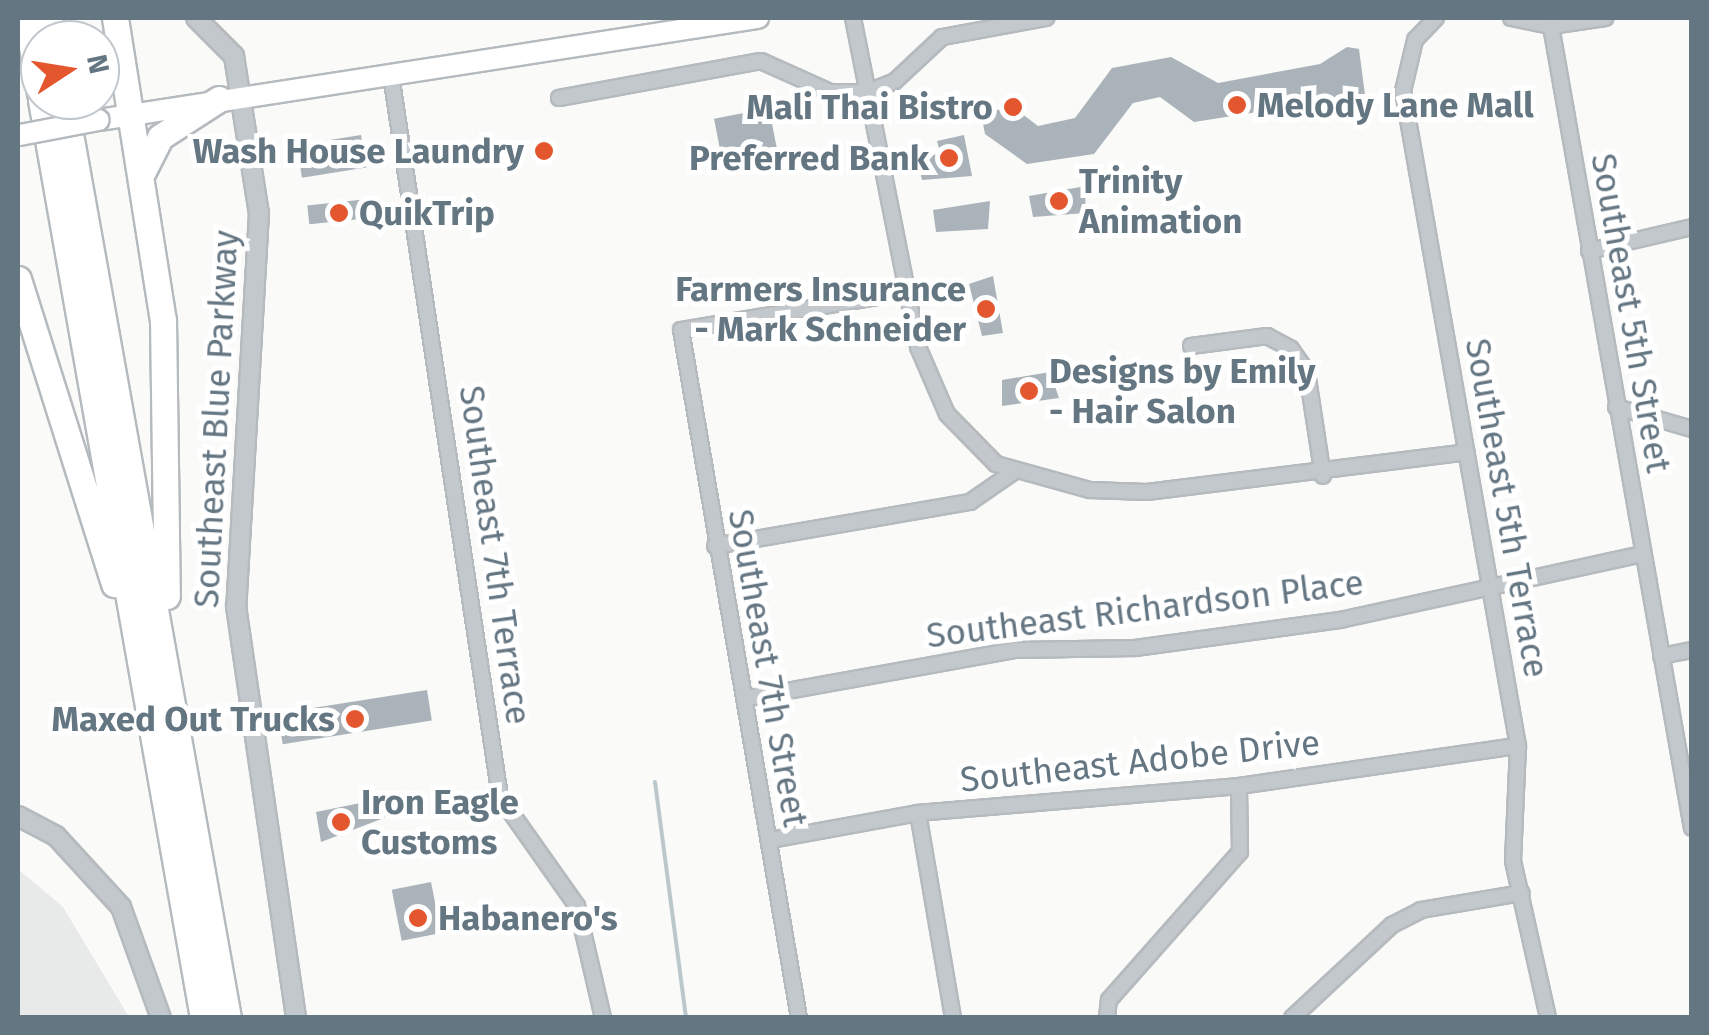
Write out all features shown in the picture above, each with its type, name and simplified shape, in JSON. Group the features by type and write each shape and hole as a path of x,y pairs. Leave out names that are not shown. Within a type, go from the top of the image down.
{"highway":[{"path":"115,18 135,114 163,320 176,725"},
{"path":"143,171 160,137 231,96"},
{"path":"45,120 203,1018"},
{"path":"68,120 228,1018"},
{"path":"18,279 113,581 149,754 162,774"}],"main road":[{"path":"19,135 231,96 758,18"}],"street":[{"name":"Southeast Blue Parkway","path":"196,18 229,46 231,96 260,286 236,606 296,1018"},
{"path":"853,18 903,293 947,414 980,452 1015,471 1118,492 1323,476 1466,452"},
{"path":"559,98 762,61 830,92 868,92 895,81 942,37 1046,18"},
{"name":"Southeast 5th Terrace","path":"1436,18 1415,40 1403,91 1518,746 1513,860 1548,1018"},
{"path":"1511,18 1551,26 1605,18"},
{"name":"Southeast 5th Street","path":"1551,26 1692,828"},
{"name":"Southeast 7th Terrace","path":"392,75 500,797 577,906 602,1018"},
{"path":"1589,251 1692,228"},
{"name":"Southeast 7th Street","path":"798,1018 748,698 715,546 681,330 903,293"},
{"path":"1191,346 1266,336 1292,349 1307,372 1323,476"},
{"path":"1616,407 1646,408 1692,429"},
{"path":"715,546 970,502 1015,471"},
{"name":"Southeast Richardson Place","path":"748,698 1016,650 1135,648 1340,620 1489,584 1642,554"},
{"path":"1661,656 1692,650"},
{"name":"Southeast Adobe Drive","path":"770,840 918,814 1239,786 1518,746"},
{"path":"1107,1018 1109,1000 1240,852 1239,786"},
{"path":"918,814 953,1018"},
{"path":"18,816 56,836 121,907 161,1018"},
{"path":"1292,1018 1392,926 1421,910 1522,892"}],"shaded area":[{"path":"18,869 63,907 129,1017 18,1017"}],"building":[{"name":"Melody Lane Mall","path":"1347,47 1359,49 1365,95 1194,122 1160,97 1133,103 1094,154 1027,164 985,134 981,113 1013,107 1038,126 1075,118 1112,68 1171,57 1218,83 1320,64"},
{"path":"769,108 777,149 722,160 714,119"},
{"name":"QuikTrip","path":"361,135 366,168 302,178 297,145"},
{"name":"Preferred Bank","path":"964,135 972,176 922,180 918,163 940,152 937,141"},
{"name":"Trinity Animation","path":"1086,186 1085,213 1033,217 1029,196"},
{"name":"QuikTrip","path":"368,199 370,218 309,224 307,205"},
{"path":"990,201 988,229 936,232 933,210"},
{"name":"Farmers Insurance - Mark Schneider","path":"993,276 1003,333 982,336 969,284"},
{"name":"Designs by Emily - Hair Salon","path":"1050,372 1059,398 1002,406 1002,380"},
{"name":"Maxed Out Trucks","path":"427,690 432,721 283,744 278,714"},
{"name":"Iron Eagle Customs","path":"390,797 384,818 321,842 316,812"},
{"name":"Habanero's","path":"431,882 441,933 402,941 392,890"}],"waterway":[{"path":"655,782 686,1018"}],"place":[{"name":"Melody Lane Mall","path":"1237,105"},
{"name":"Mali Thai Bistro","path":"1013,107"},
{"name":"Wash House Laundry","path":"544,151"},
{"name":"Preferred Bank","path":"949,158"},
{"name":"Trinity Animation","path":"1059,201"},
{"name":"QuikTrip","path":"339,213"},
{"name":"Farmers Insurance - Mark Schneider","path":"986,309"},
{"name":"Designs by Emily - Hair Salon","path":"1029,391"},
{"name":"Maxed Out Trucks","path":"355,719"},
{"name":"Iron Eagle Customs","path":"341,822"},
{"name":"Habanero's","path":"418,918"}]}
